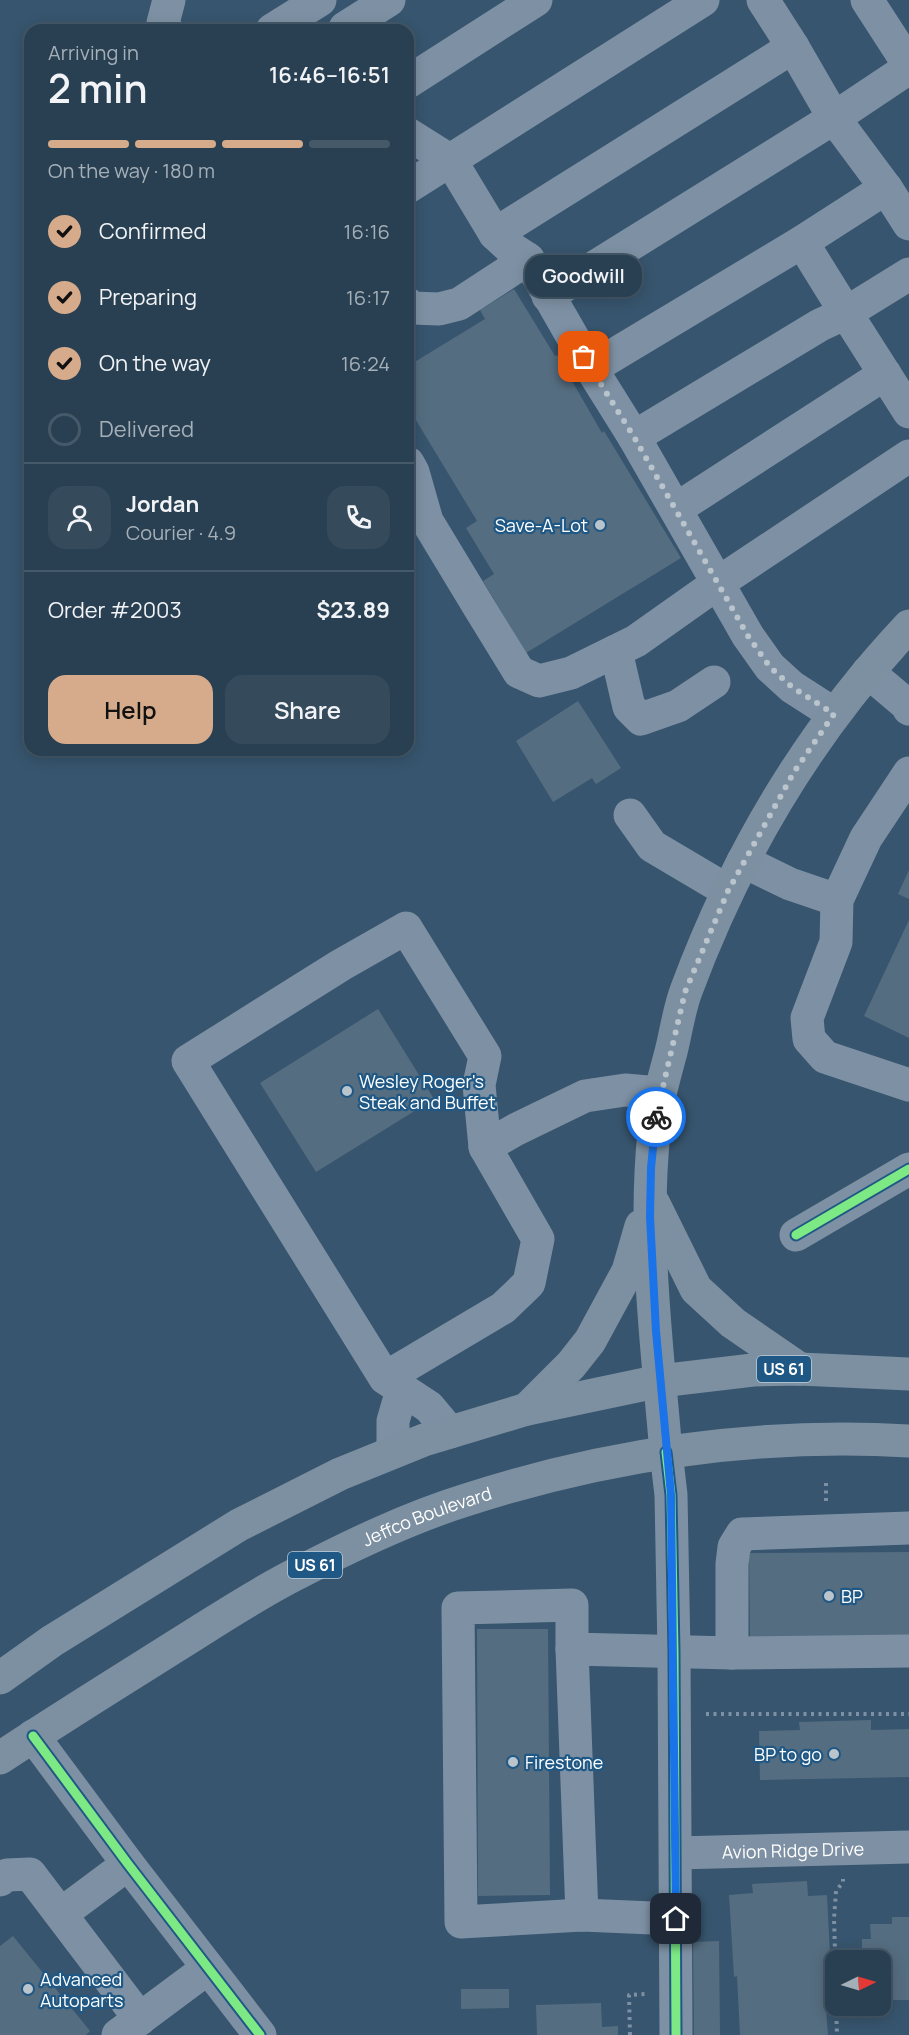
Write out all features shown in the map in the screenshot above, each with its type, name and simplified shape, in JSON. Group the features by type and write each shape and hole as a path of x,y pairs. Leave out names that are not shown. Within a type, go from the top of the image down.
{"main road":[{"path":"666,1452 652,1260 650,1195 654,1129 660,1093 685,992 728,891 794,772 834,714 909,626"},
{"path":"650,1195 696,1289 733,1323 800,1369"},
{"path":"527,1408 564,1373 590,1341 628,1271 650,1195"},
{"name":"US 61","path":"0,1678 80,1623 239,1525 340,1474 450,1432 527,1408 660,1381 725,1372 800,1369 909,1374"},
{"name":"Jeffco Boulevard","path":"0,1758 278,1584 386,1531 463,1501 530,1480 666,1452 796,1438 867,1438 909,1441"}],"street":[{"path":"164,24 169,0"},
{"path":"282,24 320,0"},
{"path":"346,19 389,0"},
{"path":"414,78 536,0"},
{"path":"414,183 704,0"},
{"path":"763,0 793,46 834,118 886,188 909,224"},
{"path":"548,296 834,118 909,66 867,0"},
{"path":"495,234 793,46"},
{"path":"414,138 451,161 495,234 528,259 634,437 748,636 770,667 792,687 834,714"},
{"path":"592,368 802,242 886,188"},
{"path":"802,242 909,412"},
{"path":"414,308 439,309 459,304 528,259"},
{"path":"634,437 909,274"},
{"path":"676,509 885,374"},
{"path":"414,476 427,521 519,672 539,681 571,673 636,641 718,583 909,456"},
{"path":"615,651 628,707 641,719 678,706 714,682"},
{"path":"868,672 909,709"},
{"path":"907,781 866,838 837,900 836,942 807,1018 809,1039 825,1057 909,1085"},
{"path":"630,815 652,846 728,891"},
{"path":"743,861 790,884 837,900"},
{"path":"394,1384 503,1308 529,1283 538,1239 485,1147 479,1085 485,1056 406,928 341,965 188,1060 394,1384 429,1407 450,1432"},
{"path":"485,1147 585,1096 625,1090 660,1093"},
{"path":"796,1235 909,1168"},
{"path":"393,1452 394,1384"},
{"path":"666,1452 671,1495 674,1652 676,2035"},
{"path":"732,1653 732,1564 734,1547 742,1534 909,1528"},
{"path":"582,1915 572,1605 458,1608 461,1922 582,1915 676,1919"},
{"path":"572,1649 732,1653 909,1651"},
{"path":"33,1736 260,2035"},
{"name":"Avion Ridge Drive","path":"676,1853 909,1847"},
{"path":"61,1914 128,1864"},
{"path":"0,1880 7,1875 30,1874 61,1914 129,2027 208,1968"}],"path":[{"path":"699,1714 909,1714"},
{"path":"835,1950 836,1891 843,1882 843,1874"},
{"path":"630,2035 629,1995 649,1994"},
{"path":"836,2016 837,2035"}],"building":[{"path":"514,289 681,558 526,653 483,581 494,574 466,528 477,521 414,417 414,362 485,319 480,310"},
{"path":"578,701 621,768 596,784 592,778 553,802 516,741"},
{"path":"909,870 909,899 898,894"},
{"path":"909,920 909,1038 864,1016"},
{"name":"Wesley Roger's Steak and Buffet","path":"378,1009 434,1099 316,1172 260,1083"},
{"name":"BP","path":"909,1552 909,1639 750,1640 749,1553"},
{"name":"Firestone","path":"477,1629 548,1629 550,1895 478,1896"},
{"name":"BP to go","path":"871,1720 871,1730 909,1729 909,1777 760,1780 759,1731 800,1730 799,1722"},
{"path":"807,1881 808,1896 827,1895 830,1950 825,1950 825,2016 828,2035 740,2035 729,1895 753,1893 752,1884"},
{"path":"892,1917 909,1917 909,2000 893,2000 891,1950 862,1950 862,1939 871,1939 870,1924 892,1924"},
{"name":"Advanced Autoparts","path":"13,1936 90,2031 86,2035 0,2035 0,1946"},
{"path":"719,1941 720,2035 694,2035 693,1942"},
{"path":"461,1989 509,1989 509,2008 461,2009"},
{"path":"601,2003 602,2027 618,2026 618,2035 537,2035 536,2005"}],"cycle path":[{"path":"796,1235 909,1169"},
{"path":"666,1452 671,1495 674,1652 676,2035"},
{"path":"33,1736 260,2035"}],"way so far":[{"path":"584,357 634,437 748,636 770,667 792,687 834,714 794,772 728,891 685,992 656,1117"}],"place":[{"name":"Goodwill","path":"584,357"},
{"name":"Save-A-Lot","path":"600,525"},
{"name":"Wesley Roger's Steak and Buffet","path":"347,1091"},
{"name":"BP","path":"829,1596"},
{"name":"BP to go","path":"834,1754"},
{"name":"Firestone","path":"513,1762"},
{"name":"Advanced Autoparts","path":"28,1989"}],"route":[{"path":"656,1117 651,1168 650,1217 656,1331 671,1495 676,1919"}]}
